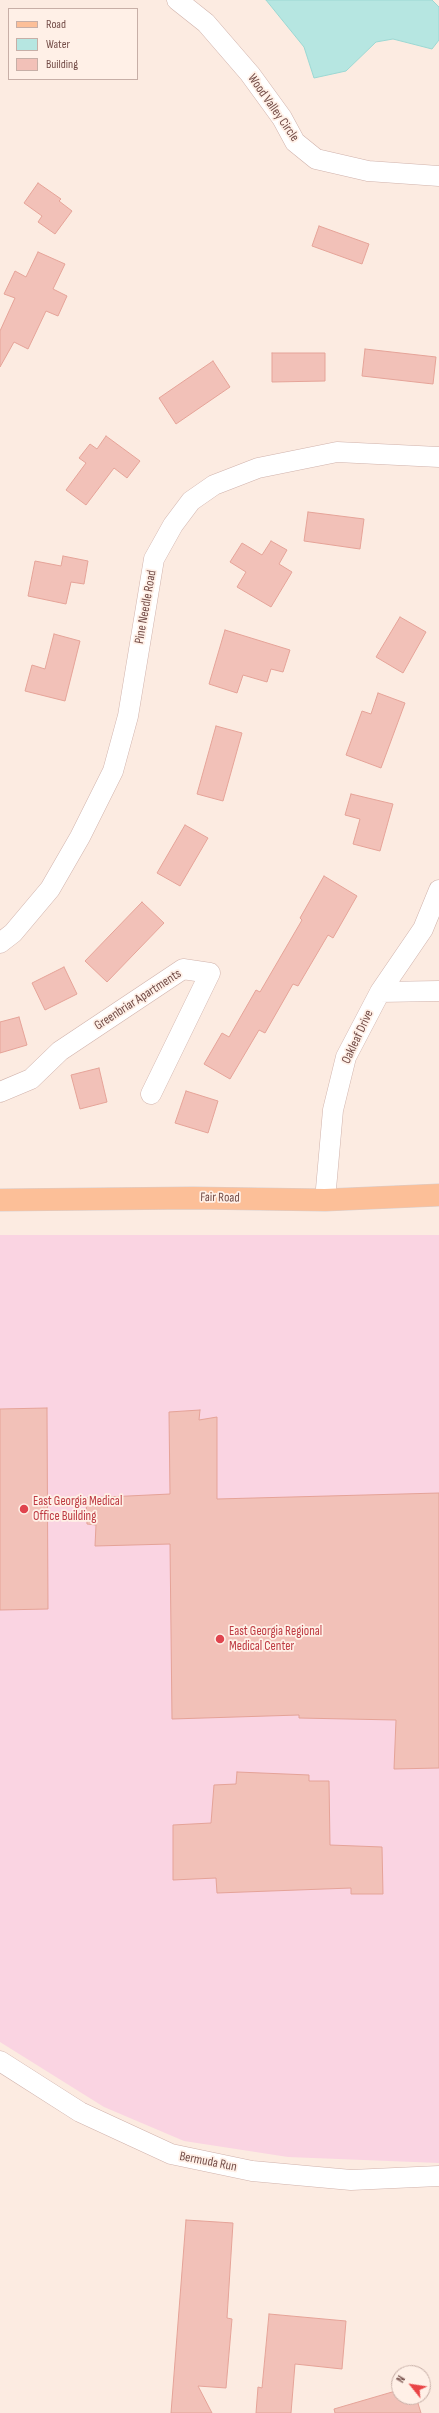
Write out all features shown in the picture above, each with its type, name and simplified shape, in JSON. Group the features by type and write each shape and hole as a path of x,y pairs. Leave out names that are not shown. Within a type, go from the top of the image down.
{"main road":[{"name":"Fair Road","path":"0,1200 193,1198 325,1200 439,1195"}],"street":[{"name":"Wood Valley Circle","path":"177,0 206,23 250,74 282,118 295,142 316,159 368,171 439,176"},
{"name":"Pine Needle Road","path":"0,943 13,933 50,888 80,837 113,771 128,716 154,560 173,525 191,502 214,485 258,468 337,452 439,457"},
{"name":"Oakleaf Drive","path":"325,1200 333,1110 346,1057 380,992 424,928 439,890"},
{"name":"Greenbriar Apartments","path":"0,1092 31,1079 60,1051 183,969 210,973 151,1094"},
{"path":"380,992 439,990"},
{"name":"Bermuda Run","path":"0,2061 80,2112 171,2154 252,2171 351,2180 439,2176"}],"shaded area":[{"name":"East Georgia Regional Medical Center","path":"0,1235 439,1235 439,2163 288,2157 184,2141 104,2107 0,2042"}],"water":[{"path":"266,0 432,0 439,7 439,40 432,49 393,39 376,42 346,71 314,78 304,47"}],"building":[{"path":"38,183 61,199 59,201 72,211 55,234 38,222 42,216 24,203"},
{"path":"319,226 369,244 362,264 312,246"},
{"path":"38,252 65,264 53,289 67,296 58,316 46,311 28,349 14,342 0,367 0,331 15,298 4,294 15,271 26,277"},
{"path":"365,349 436,357 433,384 362,376"},
{"path":"272,353 325,353 325,381 272,382"},
{"path":"213,361 230,387 176,424 159,398"},
{"path":"106,436 140,461 127,478 114,468 86,505 66,490 86,463 79,458 90,444 97,449"},
{"path":"308,512 364,519 360,549 304,541"},
{"path":"271,541 287,550 279,564 292,572 271,607 237,587 246,572 230,562 242,543 262,555"},
{"path":"63,556 88,561 84,584 71,582 66,604 28,596 35,561 61,566"},
{"path":"400,617 426,632 403,673 376,657"},
{"path":"225,630 290,650 283,672 271,669 267,682 243,675 237,693 209,684"},
{"path":"54,634 80,641 65,701 25,691 32,665 45,669"},
{"path":"378,693 405,703 381,768 346,755 362,711 371,714"},
{"path":"216,726 242,733 223,801 197,794"},
{"path":"351,794 393,804 380,851 353,844 360,819 345,815"},
{"path":"185,825 208,838 180,886 157,873"},
{"path":"324,876 357,896 333,938 328,935 298,986 293,984 265,1033 259,1030 230,1079 204,1064 222,1033 229,1037 256,990 260,992 302,920 300,918"},
{"path":"142,902 164,923 107,982 85,961"},
{"path":"64,967 77,994 45,1010 32,983"},
{"path":"19,1017 27,1045 0,1053 0,1022"},
{"path":"99,1068 107,1102 80,1109 71,1075"},
{"path":"186,1091 218,1101 208,1133 175,1123"},
{"name":"East Georgia Medical Office Building","path":"47,1408 48,1609 0,1610 0,1409"},
{"name":"East Georgia Regional Medical Center","path":"200,1410 199,1420 217,1417 217,1499 439,1493 439,1768 394,1769 396,1720 299,1718 299,1715 172,1719 170,1544 95,1546 96,1525 87,1524 86,1498 170,1494 169,1412"},
{"path":"237,1772 309,1775 309,1781 329,1781 330,1845 382,1847 383,1894 351,1894 351,1888 217,1893 216,1878 173,1880 173,1825 211,1823 214,1785 236,1784"},
{"path":"186,2220 233,2223 227,2318 232,2319 226,2388 198,2386 212,2413 171,2413"},
{"path":"269,2314 346,2321 342,2369 295,2364 291,2413 256,2413 258,2387 262,2388"},
{"path":"391,2392 391,2405 418,2405 421,2413 335,2413 334,2409"}],"place":[{"name":"East Georgia Medical Office Building","path":"24,1509"},
{"name":"East Georgia Regional Medical Center","path":"220,1639"}]}
